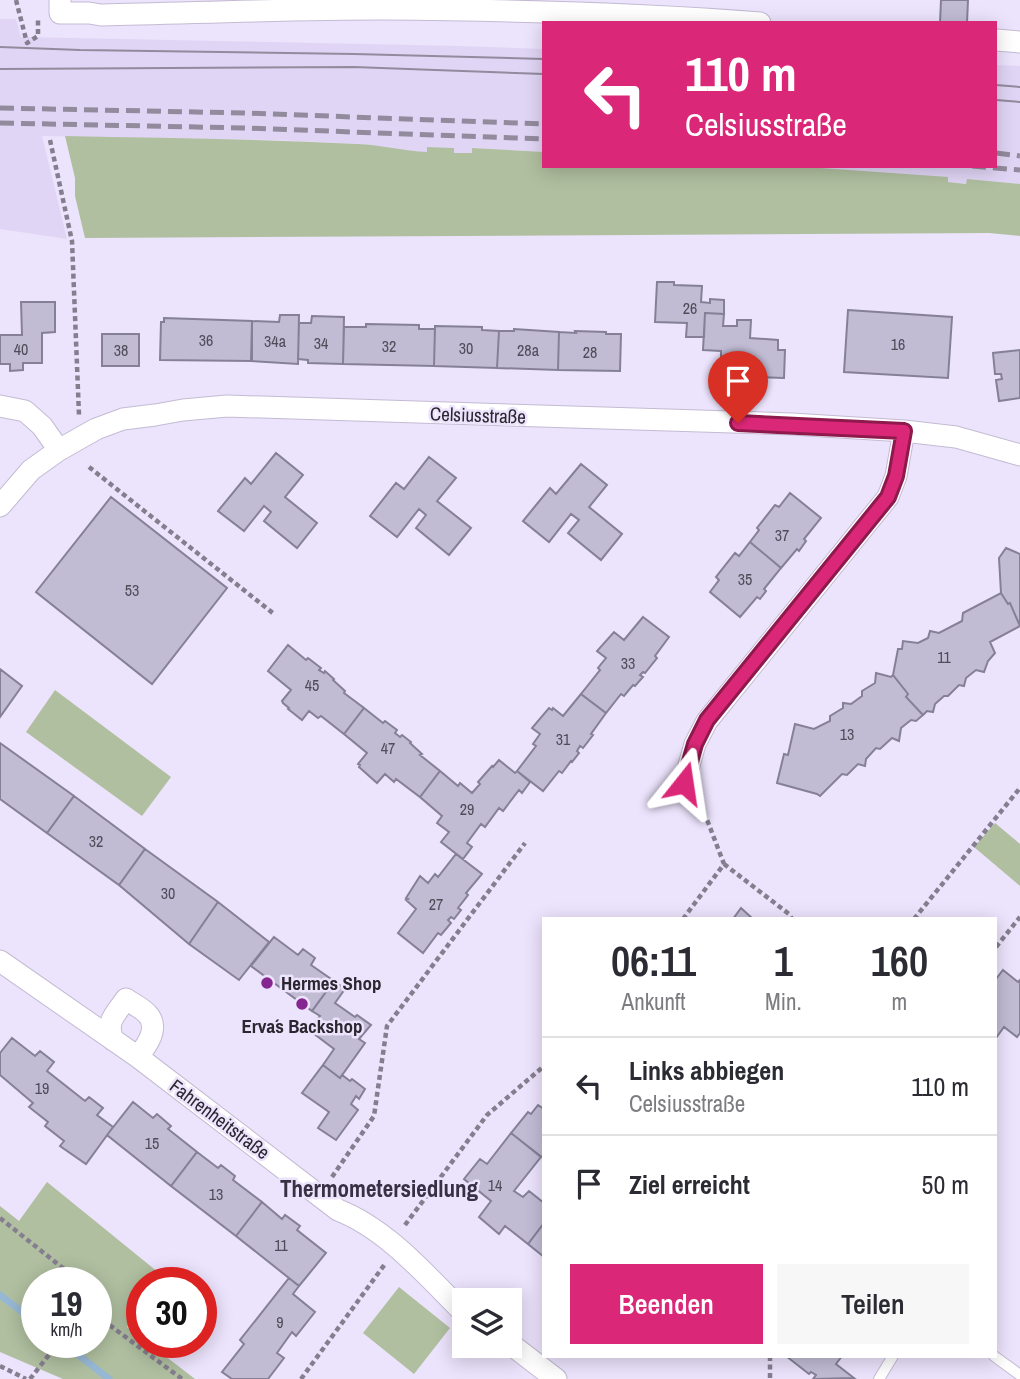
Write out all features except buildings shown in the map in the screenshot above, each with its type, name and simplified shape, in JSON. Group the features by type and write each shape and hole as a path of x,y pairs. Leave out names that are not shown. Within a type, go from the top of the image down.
{"street":[{"path":"60,6 101,15 343,10 524,11 733,21"},
{"path":"997,40 1020,42"},
{"path":"0,406 25,411 42,426 59,450"},
{"name":"Celsiusstraße","path":"0,506 31,470 96,429 123,419 227,406 779,424 904,431 956,437 1020,455"},
{"path":"684,783 695,744 707,720 888,497 896,476 904,431"},
{"name":"Fahrenheitstraße","path":"0,961 138,1057 338,1210 356,1217 408,1258 452,1301"},
{"path":"113,1040 109,1027 126,999 149,1016 152,1024 150,1040 138,1057"},
{"path":"522,1353 556,1379"}],"lane":[{"path":"879,1379 892,1358"},
{"path":"997,1358 1020,1375"}],"path":[{"path":"16,0 27,43 38,36 38,12"},
{"path":"50,140 72,242 79,415"},
{"path":"89,467 274,614"},
{"path":"916,917 1020,788"},
{"path":"706,817 724,864 791,917"},
{"path":"327,1184 374,1116 387,1026 526,843"},
{"path":"684,917 724,864"},
{"path":"997,946 1020,917"},
{"path":"301,1379 487,1115 542,1068"},
{"path":"0,1218 61,1267"},
{"path":"112,1327 182,1379"},
{"path":"0,1366 28,1379 47,1358"},
{"path":"770,1358 770,1379"}],"shaded area":[{"path":"0,19 16,19 21,37 542,49 542,152 473,148 472,153 454,153 454,148 427,147 427,152 408,152 363,144 275,140 42,136 67,239 0,229"},
{"path":"997,65 1020,66 1020,184 968,179 967,184 948,182 948,178 819,168 997,168"}],"green space":[{"path":"65,136 321,142 427,152 427,147 454,148 454,153 472,153 472,148 542,152 542,168 821,168 948,177 948,182 966,184 967,179 1020,184 1020,236 989,233 85,238 75,196 75,178"},
{"path":"55,690 171,777 142,816 26,732"},
{"path":"995,823 1020,844 1020,886 974,847"},
{"path":"47,1182 152,1267 126,1267 126,1358 168,1358 195,1379 63,1379 0,1352 0,1206 19,1221"},
{"path":"399,1287 450,1328 414,1374 363,1333"}],"waterway":[{"path":"0,1295 21,1311"},
{"path":"82,1358 109,1379"}],"tram line":[{"path":"0,47 542,59"},
{"path":"0,69 354,67 542,74"},
{"path":"997,85 1020,87"},
{"path":"997,100 1020,102"}],"railway":[{"path":"0,108 244,113 542,124"},
{"path":"0,123 244,128 542,139"},
{"path":"997,153 1020,156"},
{"path":"996,168 1020,170"}],"place":[{"name":"Hermes Shop","path":"267,983"},
{"name":"Erva´s Backshop","path":"302,1004"}],"district":[{"name":"Thermometersiedlung","path":"379,1188"}],"route":[{"path":"684,783 695,744 707,720 888,497 896,476 904,431 738,423"}]}
